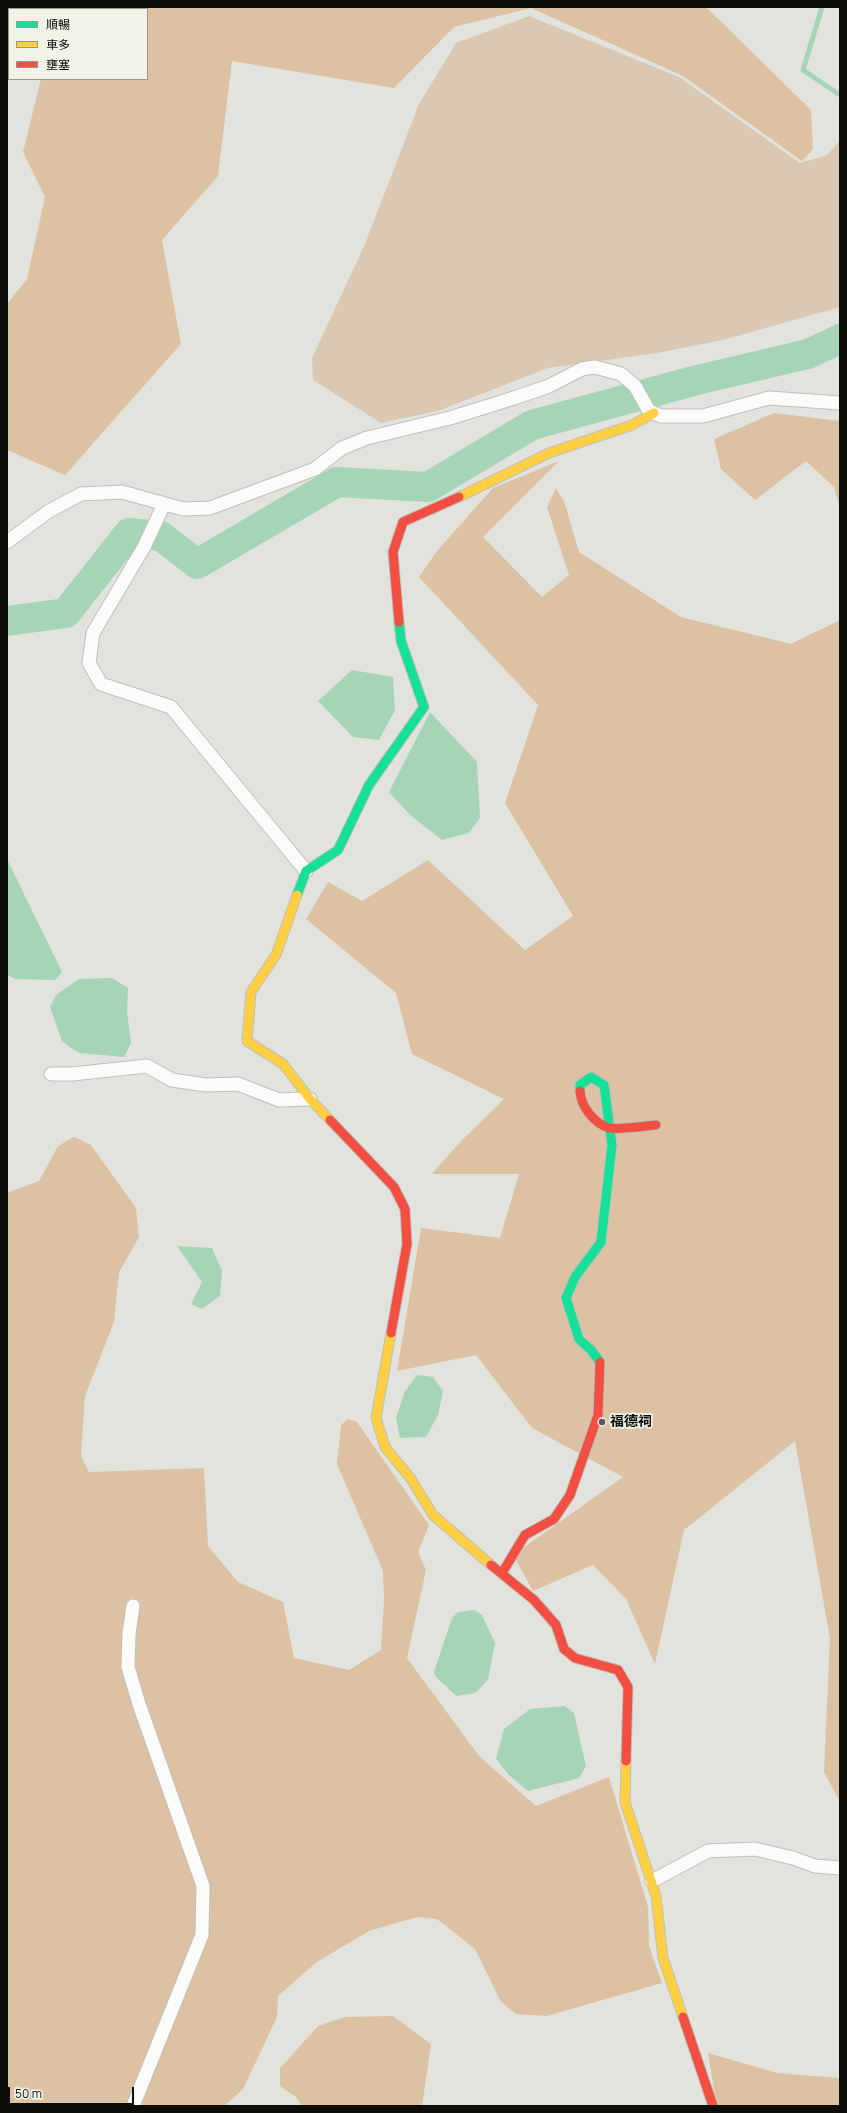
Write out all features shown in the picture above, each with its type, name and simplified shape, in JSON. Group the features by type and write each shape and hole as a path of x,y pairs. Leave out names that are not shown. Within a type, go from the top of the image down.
{"street":[{"path":"7,542 50,511 81,494 122,492 183,509 210,508 315,469 342,448 367,438 450,418 514,398 549,386 582,369 595,367 622,374 635,386 652,412 661,416 703,416 769,398 840,403"},
{"path":"652,412 632,425 548,453 487,485 403,522 393,552 401,641 424,707 369,785 338,850 306,871 276,955 252,992 248,1041 283,1064 310,1099 394,1187 405,1209 407,1244 376,1418 385,1447 412,1479 433,1515 452,1533 534,1600 556,1625 564,1649 575,1658 618,1670 628,1687 624,1802 652,1881 663,1958 713,2106"},
{"path":"164,504 144,547 93,633 89,663 101,684 171,707 306,871"},
{"path":"51,1074 72,1074 147,1066 172,1080 206,1085 238,1084 279,1100 310,1099"},
{"path":"502,1573 525,1535 554,1519 570,1495 598,1415 601,1364 591,1350 579,1339 566,1298 575,1277 601,1242 612,1145 610,1128 604,1085 591,1077 580,1085 581,1100 592,1116 610,1128 656,1125"},
{"path":"133,1606 129,1634 128,1667 139,1704 203,1886 202,1935 133,2106"},
{"path":"652,1881 708,1850 755,1849 793,1858 815,1866 840,1868"}],"shaded area":[{"path":"706,7 811,110 813,149 802,161 683,76 531,8 454,27 394,88 232,61 218,176 162,240 181,344 65,475 7,450 7,304 27,279 45,197 23,152 41,80 148,80 148,8 50,8"},
{"path":"529,16 679,77 800,163 827,155 840,140 840,307 723,340 657,353 548,368 438,411 381,423 313,380 312,358 365,244 419,104 456,43"},
{"path":"774,413 840,421 840,509 834,487 806,461 755,500 721,469 714,439"},
{"path":"559,461 483,537 542,597 569,575 547,507 556,488 564,501 579,552 681,617 791,644 840,620 840,1802 824,1772 830,1638 795,1441 684,1530 655,1664 626,1599 593,1565 533,1591 513,1555 623,1477 532,1428 476,1355 397,1371 421,1228 500,1238 519,1174 432,1174 462,1140 504,1099 412,1054 396,993 306,919 328,882 362,901 428,860 525,950 573,916 505,803 538,705 419,577 437,551 493,488"},
{"path":"352,670 393,677 395,710 379,740 353,737 318,701"},
{"path":"430,712 477,762 480,818 469,833 442,840 410,815 389,792"},
{"path":"7,859 62,972 55,980 15,979 7,975"},
{"path":"112,978 128,988 127,1012 131,1043 124,1057 80,1053 62,1041 50,1007 56,995 79,979"},
{"path":"74,1137 91,1145 136,1208 139,1237 119,1272 114,1322 85,1396 81,1456 89,1472 204,1468 208,1546 238,1582 283,1602 294,1658 349,1670 381,1650 384,1601 383,1571 337,1464 341,1425 348,1419 357,1422 429,1525 418,1552 426,1570 407,1658 479,1756 536,1806 609,1777 648,1907 649,1946 662,1983 547,2016 516,2014 501,2002 475,1949 437,1919 417,1917 369,1931 317,1962 278,1996 277,2017 243,2089 224,2106 7,2106 7,1193 39,1181 58,1146"},
{"path":"177,1246 212,1248 222,1271 220,1296 202,1309 191,1304 202,1282"},
{"path":"417,1375 433,1377 443,1391 438,1415 426,1437 400,1438 396,1418 405,1391"},
{"path":"474,1610 482,1615 495,1643 488,1680 475,1693 456,1696 435,1676 434,1672 452,1618 458,1612"},
{"path":"565,1706 574,1713 586,1766 579,1778 528,1791 509,1775 496,1759 504,1729 530,1709"},
{"path":"393,2016 431,2044 422,2106 302,2106 296,2097 280,2086 280,2068 318,2026 345,2017"},
{"path":"708,2053 777,2073 840,2078 840,2106 717,2106"}],"waterway":[{"path":"822,7 803,70 840,95"},
{"path":"7,621 66,613 129,533 161,536 197,564 337,482 428,487 532,425 697,380 808,354 840,339"}],"traffic: fast":[{"path":"297,895 306,871 338,850 369,785 424,707 401,641 399,622"},
{"path":"580,1091 580,1085 591,1077 604,1085 612,1145 601,1242 575,1277 566,1298 579,1339 591,1350 600,1362"}],"traffic: slow":[{"path":"459,497 549,453 632,425 654,413"},
{"path":"297,895 276,955 251,992 247,1041 283,1064 310,1099 330,1120"},
{"path":"391,1333 376,1418 385,1447 411,1479 433,1515 491,1565"},
{"path":"626,1761 625,1802 656,1896 663,1958 683,2017"}],"traffic: jam":[{"path":"399,622 393,552 403,522 459,497"},
{"path":"580,1091 583,1103 589,1114 603,1126 618,1129 656,1125"},
{"path":"330,1120 394,1187 405,1209 407,1244 391,1333"},
{"path":"502,1573 525,1535 554,1519 570,1495 598,1415 600,1362"},
{"path":"491,1565 534,1600 556,1625 564,1649 575,1658 618,1670 628,1687 626,1761"},
{"path":"683,2017 713,2106"}],"place":[{"name":"福德祠","path":"602,1422"}]}
